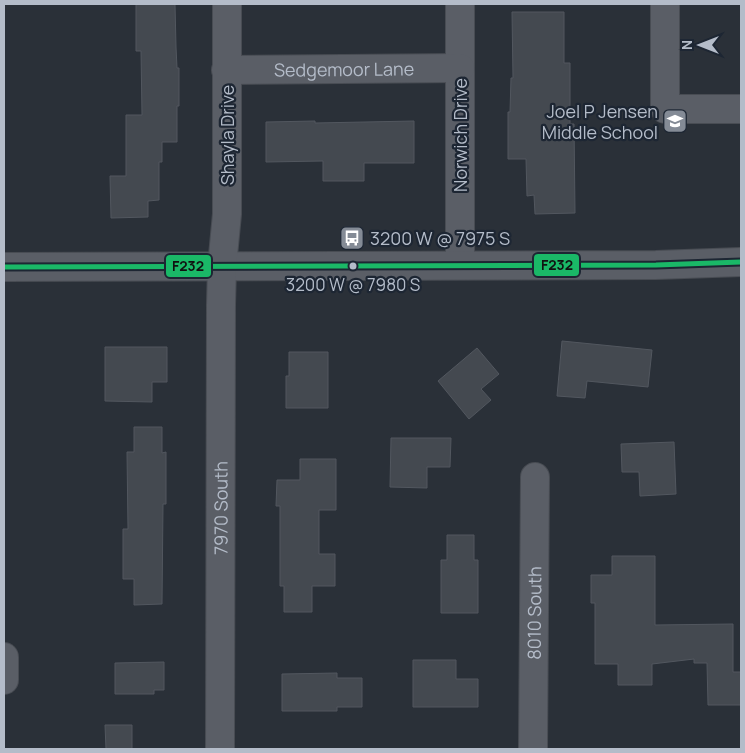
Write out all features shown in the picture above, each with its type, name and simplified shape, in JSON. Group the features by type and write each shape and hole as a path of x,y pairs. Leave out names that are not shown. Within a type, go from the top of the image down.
{"street":[{"name":"Shayla Drive","path":"222,266 227,214 226,4"},
{"name":"Norwich Drive","path":"460,4 460,265"},
{"path":"665,4 665,109 741,109"},
{"name":"Sedgemoor Lane","path":"226,70 460,68"},
{"path":"4,267 656,265 741,262"},
{"name":"7970 South","path":"220,749 222,266"},
{"name":"8010 South","path":"534,749 535,477"},
{"path":"4,657 4,680"}],"building":[{"path":"136,4 175,4 177,68 179,68 177,142 162,142 162,162 159,162 159,200 148,201 148,217 111,218 110,176 126,176 126,115 142,115 141,51 136,51"},
{"path":"512,12 564,12 564,63 570,63 570,124 574,124 575,213 535,214 534,195 527,196 526,159 508,159 508,112 510,112 511,78 513,78"},
{"path":"315,121 315,123 414,121 414,163 364,163 364,181 323,181 323,161 266,162 266,122"},
{"path":"562,341 652,350 648,387 587,381 585,398 557,396"},
{"path":"105,347 167,347 167,382 152,382 152,402 105,401"},
{"path":"477,348 499,374 481,389 491,400 469,419 438,381"},
{"path":"289,352 328,352 328,408 286,408 286,376 289,376"},
{"path":"134,427 162,427 162,453 166,452 166,504 163,504 162,604 134,605 134,579 123,579 123,529 128,529 127,452 134,452"},
{"path":"391,438 451,438 450,467 427,467 427,488 390,487"},
{"path":"674,442 676,494 640,496 639,472 622,472 621,444"},
{"path":"300,459 336,459 336,510 319,510 319,554 335,554 335,586 312,586 312,612 284,612 284,586 280,586 280,506 276,506 277,480 300,480"},
{"path":"447,535 474,535 474,560 478,560 478,613 441,613 441,560 447,560"},
{"path":"612,556 655,556 655,625 733,624 733,672 741,672 741,705 708,705 707,663 694,663 694,659 652,664 652,685 618,685 618,664 595,664 595,603 591,603 591,575 612,575"},
{"path":"413,660 456,660 456,679 478,679 478,707 413,707"},
{"path":"164,662 164,690 154,690 154,694 115,694 115,663"},
{"path":"337,673 337,678 362,678 362,707 337,707 337,711 282,711 282,674"},
{"path":"105,725 132,725 132,749 106,749"}],"transit line":[{"name":"F232","path":"4,267 656,265 741,262"}],"place":[{"name":"Joel P Jensen Middle School","path":"675,121"},
{"name":"3200 W @ 7975 S","path":"352,238"},
{"name":"3200 W @ 7980 S","path":"353,266"}]}
